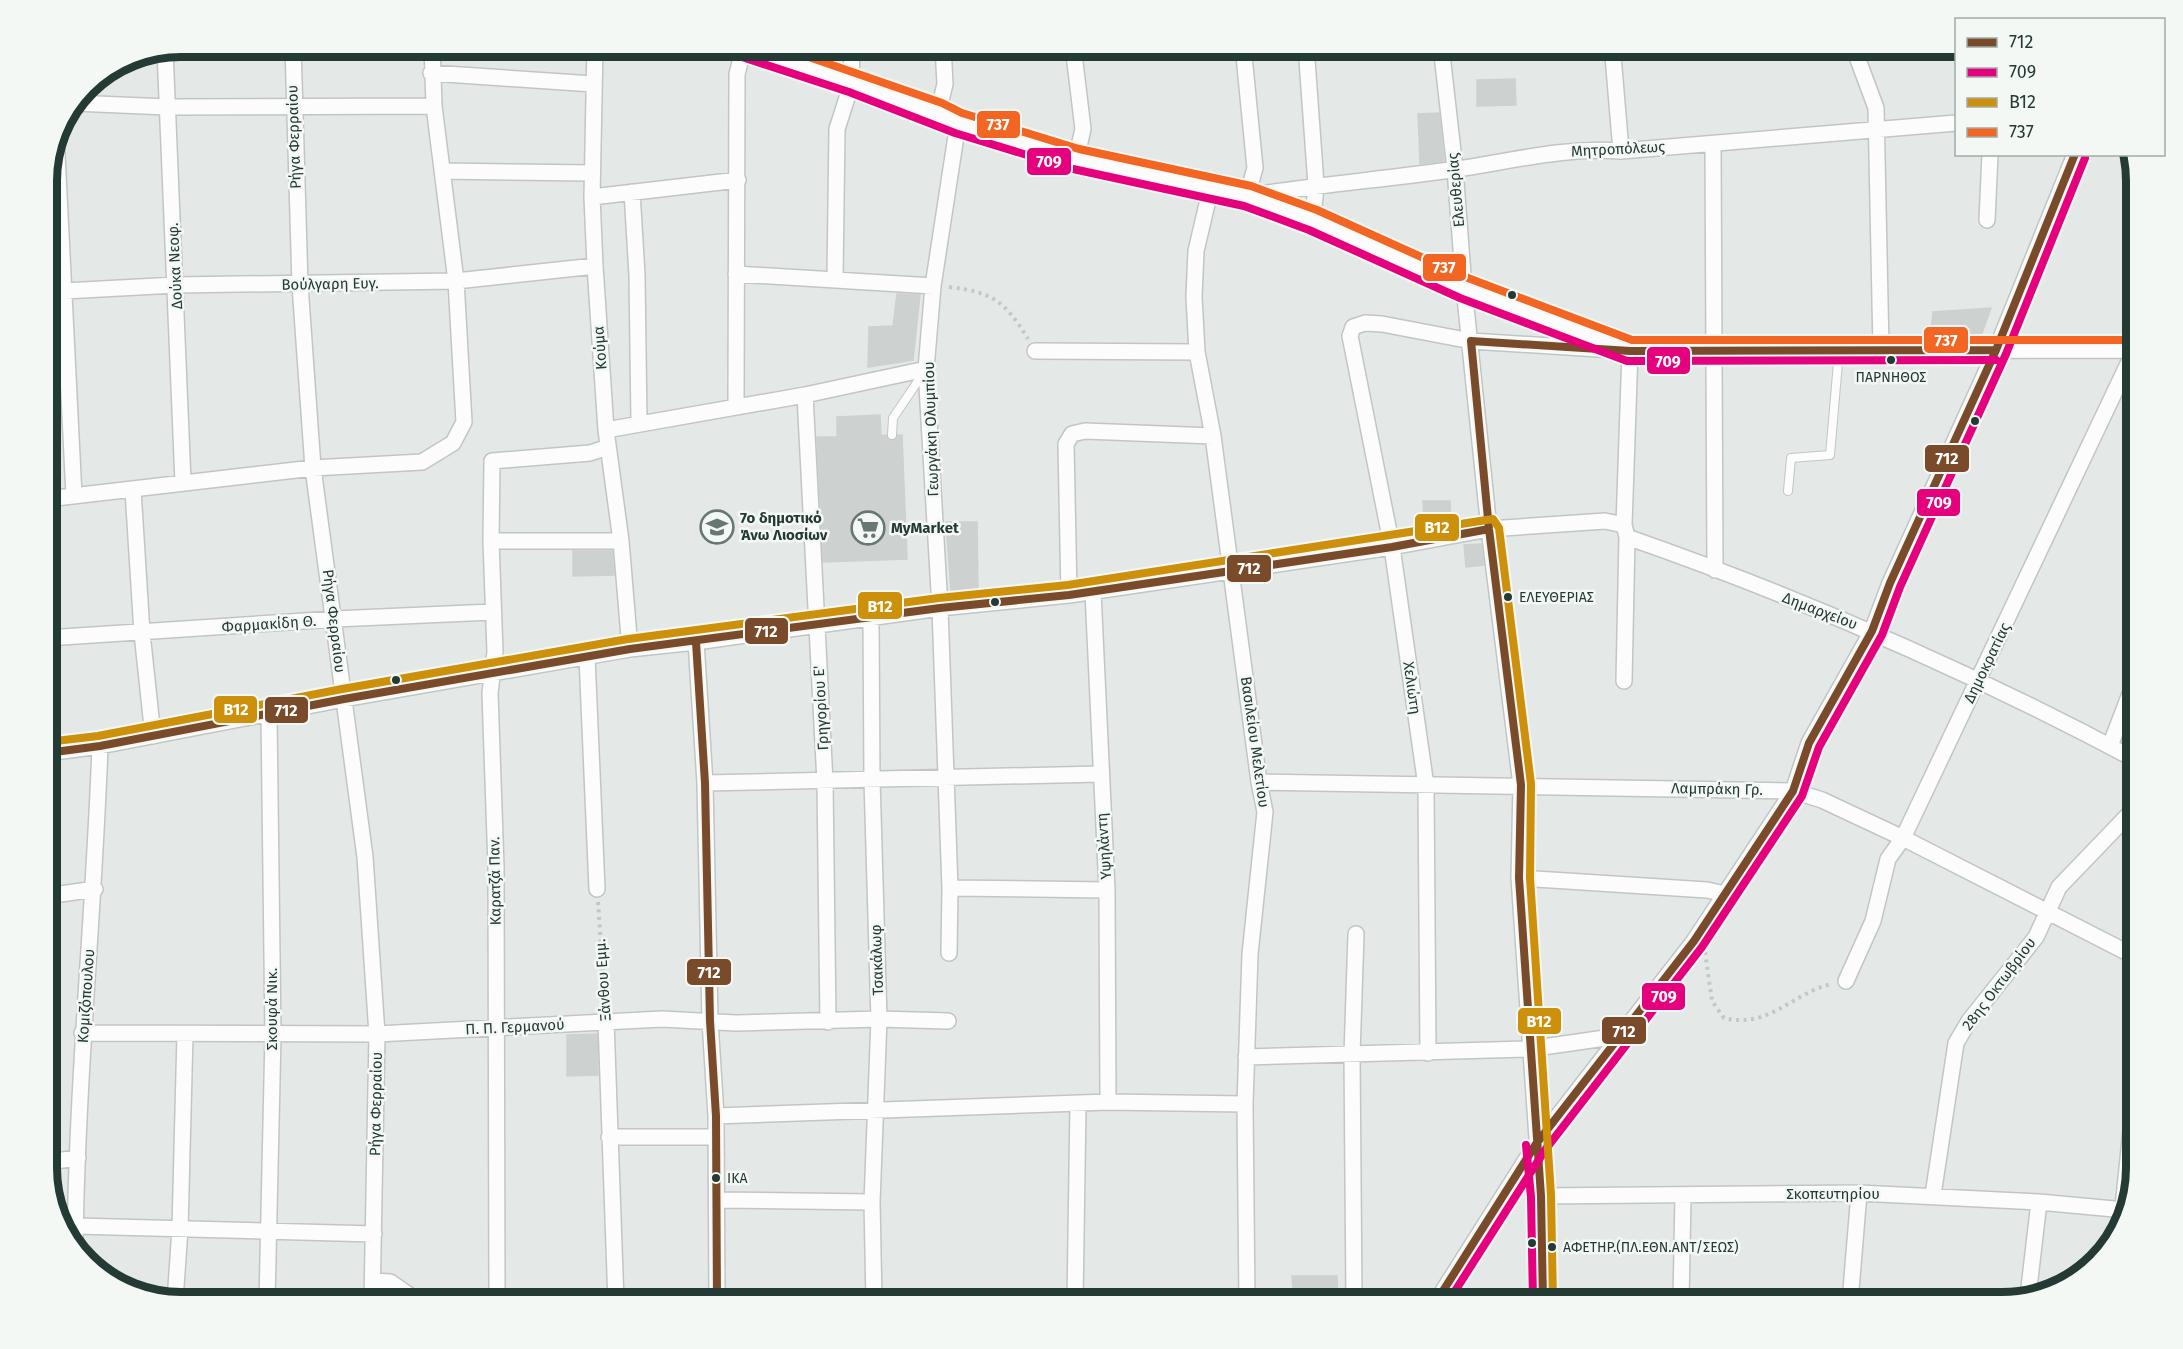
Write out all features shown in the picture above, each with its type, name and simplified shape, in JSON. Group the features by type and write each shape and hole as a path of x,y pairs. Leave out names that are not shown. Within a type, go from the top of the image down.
{"street":[{"name":"Ρήγα Φερραίου","path":"293,57 300,285 313,468 365,857 377,1034 373,1292"},
{"path":"57,498 313,468 422,462 453,443 464,422 456,281 434,106 432,57"},
{"name":"Κούμα","path":"594,57 592,173 594,266 606,430 621,541 630,649"},
{"path":"736,407 737,74 741,57"},
{"path":"774,57 852,82 938,113 958,123 1076,159 1136,174 1211,187 1247,196 1313,220 1464,288 1630,351"},
{"path":"835,278 837,129 852,82 851,57"},
{"path":"938,113 945,84 944,57"},
{"path":"1074,57 1083,129 1076,159"},
{"path":"1244,57 1255,168 1247,196"},
{"path":"1307,57 1316,185 1313,220"},
{"name":"Ελευθερίας","path":"1442,57 1489,529 1521,785 1519,878 1540,1196 1543,1292"},
{"path":"1613,57 1621,151"},
{"path":"1857,57 1876,108 1881,349"},
{"name":"Δούκα Νεοφ.","path":"165,58 183,482"},
{"path":"431,73 593,84"},
{"path":"84,103 167,107 434,106"},
{"name":"Γεωργάκη Ολυμπίου","path":"949,953 950,888 940,608 926,369 933,286 958,123"},
{"name":"Μητροπόλεως","path":"1247,196 1316,185 1455,170 1585,148 1621,151 1955,123"},
{"path":"1713,144 1714,570"},
{"path":"1987,220 1990,156"},
{"path":"1442,1292 1536,1144 1694,941 1793,791 1809,743 1872,631 1890,582 1996,350 2074,156"},
{"path":"58,167 74,496"},
{"path":"442,171 592,173"},
{"path":"592,197 738,180"},
{"name":"Βασιλείου Μελετίου","path":"1211,187 1196,250 1194,297 1197,352 1213,436 1259,782 1266,812 1250,954 1245,1104 1247,1292"},
{"path":"632,192 637,275 639,423"},
{"name":"Βούλγαρη Ευγ.","path":"64,291 176,285 456,281 594,266"},
{"path":"736,274 835,278 933,286"},
{"name":"Χελιώτη","path":"1428,1053 1426,786 1392,547 1350,336 1353,327 1365,323 1382,324 1472,341"},
{"path":"1472,341 1630,351 2126,349"},
{"path":"1035,351 1197,352"},
{"path":"1624,681 1630,351"},
{"path":"606,430 805,395 926,369"},
{"name":"Δημοκρατίας","path":"1846,981 1873,921 1888,859 1903,838 2126,370"},
{"name":"Γρηγορίου Ε'","path":"805,395 825,782 828,1022"},
{"path":"1069,595 1066,444 1072,434 1085,431 1213,436"},
{"name":"Καρατζά Παν.","path":"497,1292 497,1028 490,693 495,652 492,612 492,461 590,453 608,447"},
{"path":"133,490 142,633 153,736"},
{"name":"Δημαρχείου","path":"57,752 100,746 344,699 630,649 940,608 1069,595 1392,547 1489,529 1605,521 1714,570 1872,631 1979,680 2126,755"},
{"path":"491,542 621,541"},
{"name":"Υψηλάντη","path":"1093,591 1107,890 1108,1102"},
{"name":"Φαρμακίδη Θ.","path":"57,637 335,619 492,612"},
{"name":"Τσακάλωφ","path":"871,617 872,780 879,1019 872,1202 874,1292"},
{"path":"696,642 705,783 710,1021 716,1116 717,1292"},
{"path":"587,657 597,889"},
{"path":"2110,746 2126,704"},
{"name":"Σκουφά Νικ.","path":"267,1292 273,1035 269,715"},
{"name":"Κομιζόπουλου","path":"76,1233 82,1033 95,889 100,746"},
{"path":"705,783 1100,774"},
{"name":"Λαμπράκη Γρ.","path":"1259,782 1793,791 1822,800 1903,838 2126,952"},
{"name":"28ης Οκτωβρίου","path":"1933,1195 1956,1043 1970,1021 2036,937 2059,887 2126,817"},
{"path":"1519,878 1707,890 1725,894"},
{"path":"950,888 1107,890"},
{"path":"57,895 95,889"},
{"path":"1354,1292 1352,1055 1356,933"},
{"name":"Π. Π. Γερμανού","path":"82,1033 377,1034 606,1021 828,1022 879,1019 948,1021"},
{"name":"Ξάνθου Εμμ.","path":"606,1021 616,1292"},
{"path":"176,1292 180,1229 185,1034"},
{"path":"1246,1057 1529,1049 1619,1036"},
{"path":"716,1116 1108,1102 1245,1104"},
{"path":"1075,1292 1078,1104"},
{"path":"609,1137 716,1137"},
{"path":"57,1161 78,1158"},
{"path":"2124,1190 2126,1160"},
{"path":"1851,1292 1859,1193"},
{"name":"Σκοπευτηρίου","path":"1540,1196 1859,1193 1933,1195 2119,1210"},
{"path":"1681,1292 1683,1196"},
{"path":"717,1200 872,1202"},
{"path":"2029,1289 2039,1202"},
{"path":"76,1226 269,1233 374,1234"},
{"path":"374,1281 390,1282 404,1292"}],"lane":[{"path":"1788,491 1791,458 1830,455 1839,349"},
{"path":"892,435 893,418 926,369"}],"path":[{"path":"933,286 977,290 1002,304 1015,318 1035,351"},
{"name":"Ξάνθου Εμμ.","path":"597,889 606,1021"},
{"path":"1694,941 1705,950 1712,1001 1724,1018 1741,1022 1772,1015 1811,989 1846,981"}],"building":[{"path":"1515,79 1516,105 1477,106 1477,80"},
{"path":"1439,113 1444,161 1420,164 1418,114"},
{"path":"897,294 920,295 913,360 868,367 869,327 893,326"},
{"path":"1991,308 1981,336 1930,338 1933,312"},
{"path":"880,415 881,436 886,435 892,441 898,435 902,435 907,559 823,562 817,437 837,437 837,417"},
{"path":"1423,501 1450,501 1451,526 1424,526"},
{"path":"946,522 977,522 978,589 951,591"},
{"path":"1481,544 1484,565 1466,567 1464,545"},
{"path":"573,551 612,551 614,575 573,576"},
{"path":"597,1034 598,1075 567,1076 567,1035"},
{"path":"1292,1276 1337,1276 1338,1292 1293,1292"}],"transit line":[{"name":"709","path":"742,57 849,92 955,133 1073,169 1244,206 1309,230 1460,298 1627,361 1996,360"},
{"name":"737","path":"809,57 942,103 962,113 1079,149 1251,186 1317,210 1468,278 1632,340 2126,340"},
{"name":"712","path":"1442,1292 1536,1144 1694,941 1793,791 1809,743 1872,631 1890,583 1996,350 2074,156"},
{"name":"709","path":"1454,1292 1545,1150 1702,947 1802,796 1819,747 1882,635 1900,587 2006,354 2085,158"},
{"name":"712","path":"1543,1292 1541,1196 1519,878 1521,785 1489,529 1471,341 1630,351 1996,350"},
{"name":"Β12","path":"57,741 98,736 342,689 628,639 939,598 1068,585 1493,519 1499,528 1531,784 1530,878 1551,1195 1553,1292"},
{"name":"712","path":"57,752 100,746 344,699 630,649 940,608 1069,595 1392,547 1489,529"},
{"name":"712","path":"696,642 705,783 710,1021 716,1116 717,1292"},
{"name":"709","path":"1526,1145 1531,1197 1533,1292"}],"place":[{"name":"ΠΑΡΝΗΘΟΣ","path":"1891,360"},
{"name":"7ο δημοτικό Άνω Λιοσίων","path":"717,527"},
{"name":"MyMarket","path":"868,528"},
{"name":"ΕΛΕΥΘΕΡΙΑΣ","path":"1508,597"},
{"name":"ΙΚΑ","path":"716,1178"},
{"name":"ΑΦΕΤΗΡ.(ΠΛ.ΕΘΝ.ΑΝΤ/ΣΕΩΣ)","path":"1552,1247"}]}
